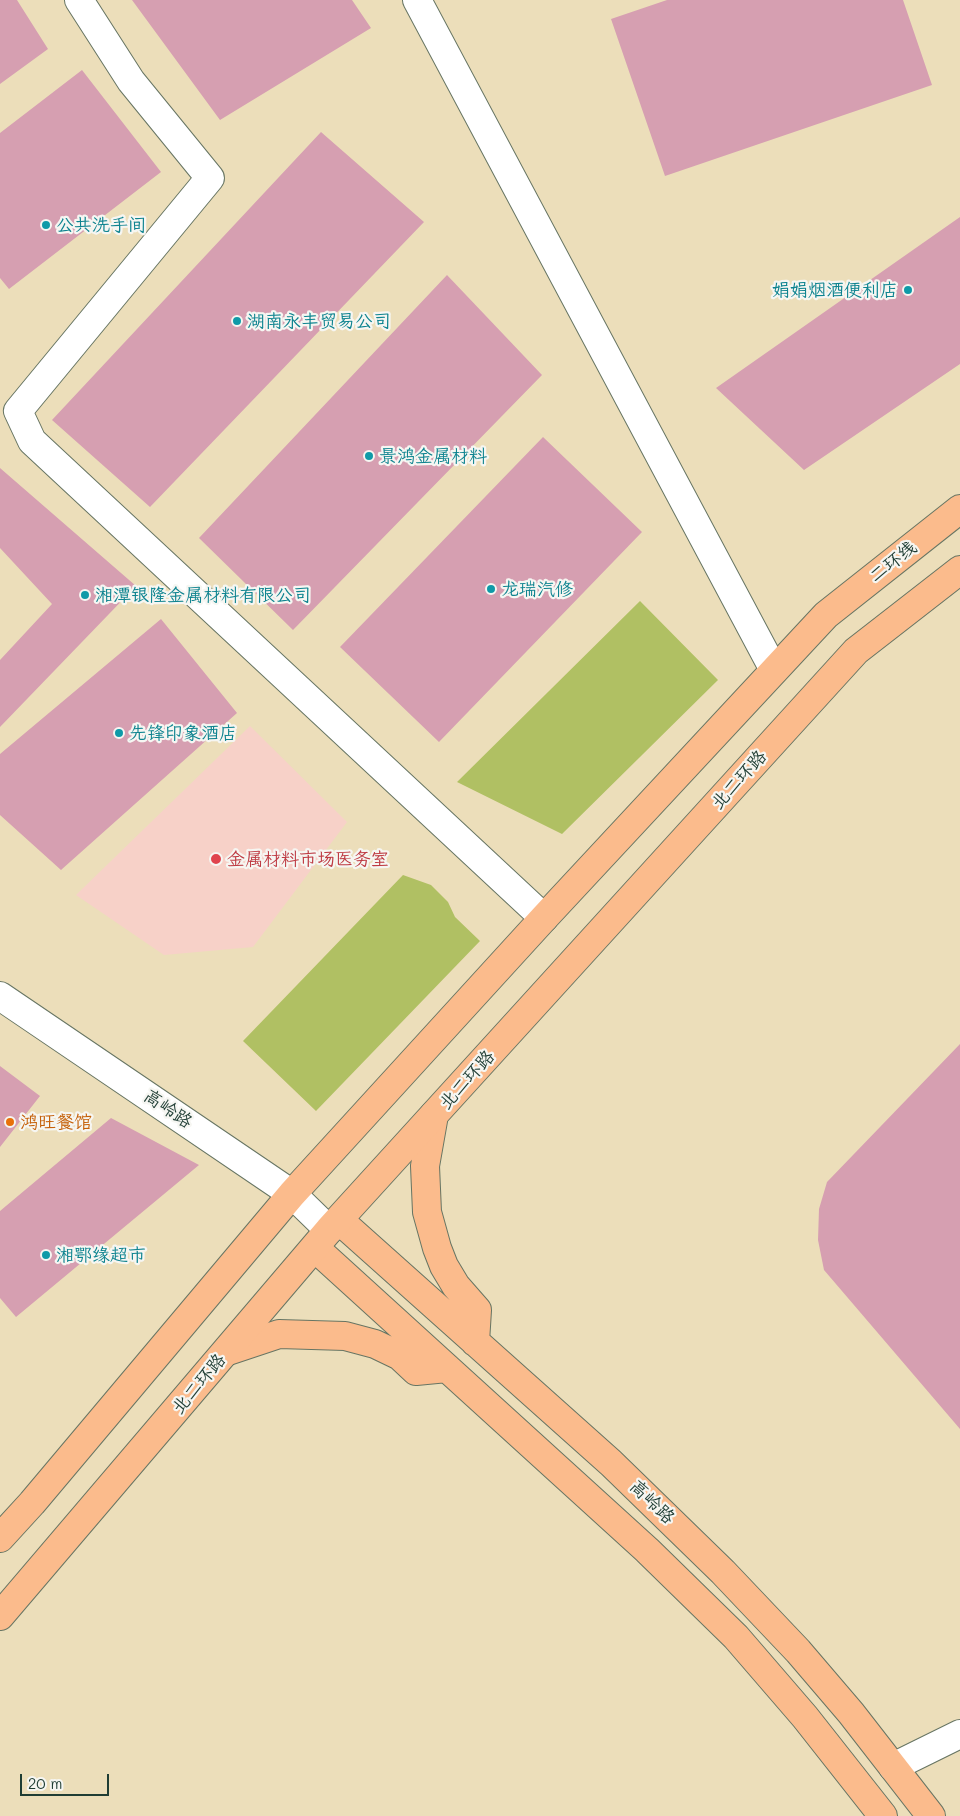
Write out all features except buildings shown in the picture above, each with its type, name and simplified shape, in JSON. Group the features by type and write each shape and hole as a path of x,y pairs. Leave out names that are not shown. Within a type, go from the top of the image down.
{"main road":[{"name":"二环线","path":"774,670 826,615 960,509"},
{"name":"北二环路","path":"0,1616 328,1233 856,651 960,570"},
{"path":"0,1538 292,1194 774,670"},
{"path":"434,1115 425,1166 428,1212 436,1248 444,1266 456,1286 477,1310 475,1342"},
{"path":"328,1233 447,1368 647,1550 736,1637 805,1717 883,1816"},
{"name":"高岭路","path":"328,1233 475,1342 611,1463 717,1565 798,1651 851,1713 931,1816"},
{"path":"228,1350 280,1334 345,1336 375,1344 400,1356 416,1371 447,1368"}],"street":[{"path":"79,0 131,81 210,178 18,410 32,441 544,918"},
{"path":"417,0 774,670"},
{"name":"高岭路","path":"0,996 292,1194 328,1233"},
{"path":"893,1766 960,1734"}],"shaded area":[{"name":"金属材料市场医务室","path":"250,726 347,822 253,947 164,955 76,895"}],"green space":[{"path":"640,601 718,680 562,834 457,782"},
{"path":"403,875 431,885 448,902 455,917 480,941 316,1111 243,1041"}],"place":[{"name":"公共洗手间","path":"46,225"},
{"name":"娟娟烟酒便利店","path":"908,290"},
{"name":"湖南永丰贸易公司","path":"237,321"},
{"name":"景鸿金属材料","path":"369,456"},
{"name":"龙瑞汽修","path":"491,589"},
{"name":"湘潭银隆金属材料有限公司","path":"85,595"},
{"name":"先锋印象酒店","path":"119,733"},
{"name":"金属材料市场医务室","path":"216,859"},
{"name":"鸿旺餐馆","path":"10,1122"},
{"name":"湘鄂缘超市","path":"46,1255"}]}
